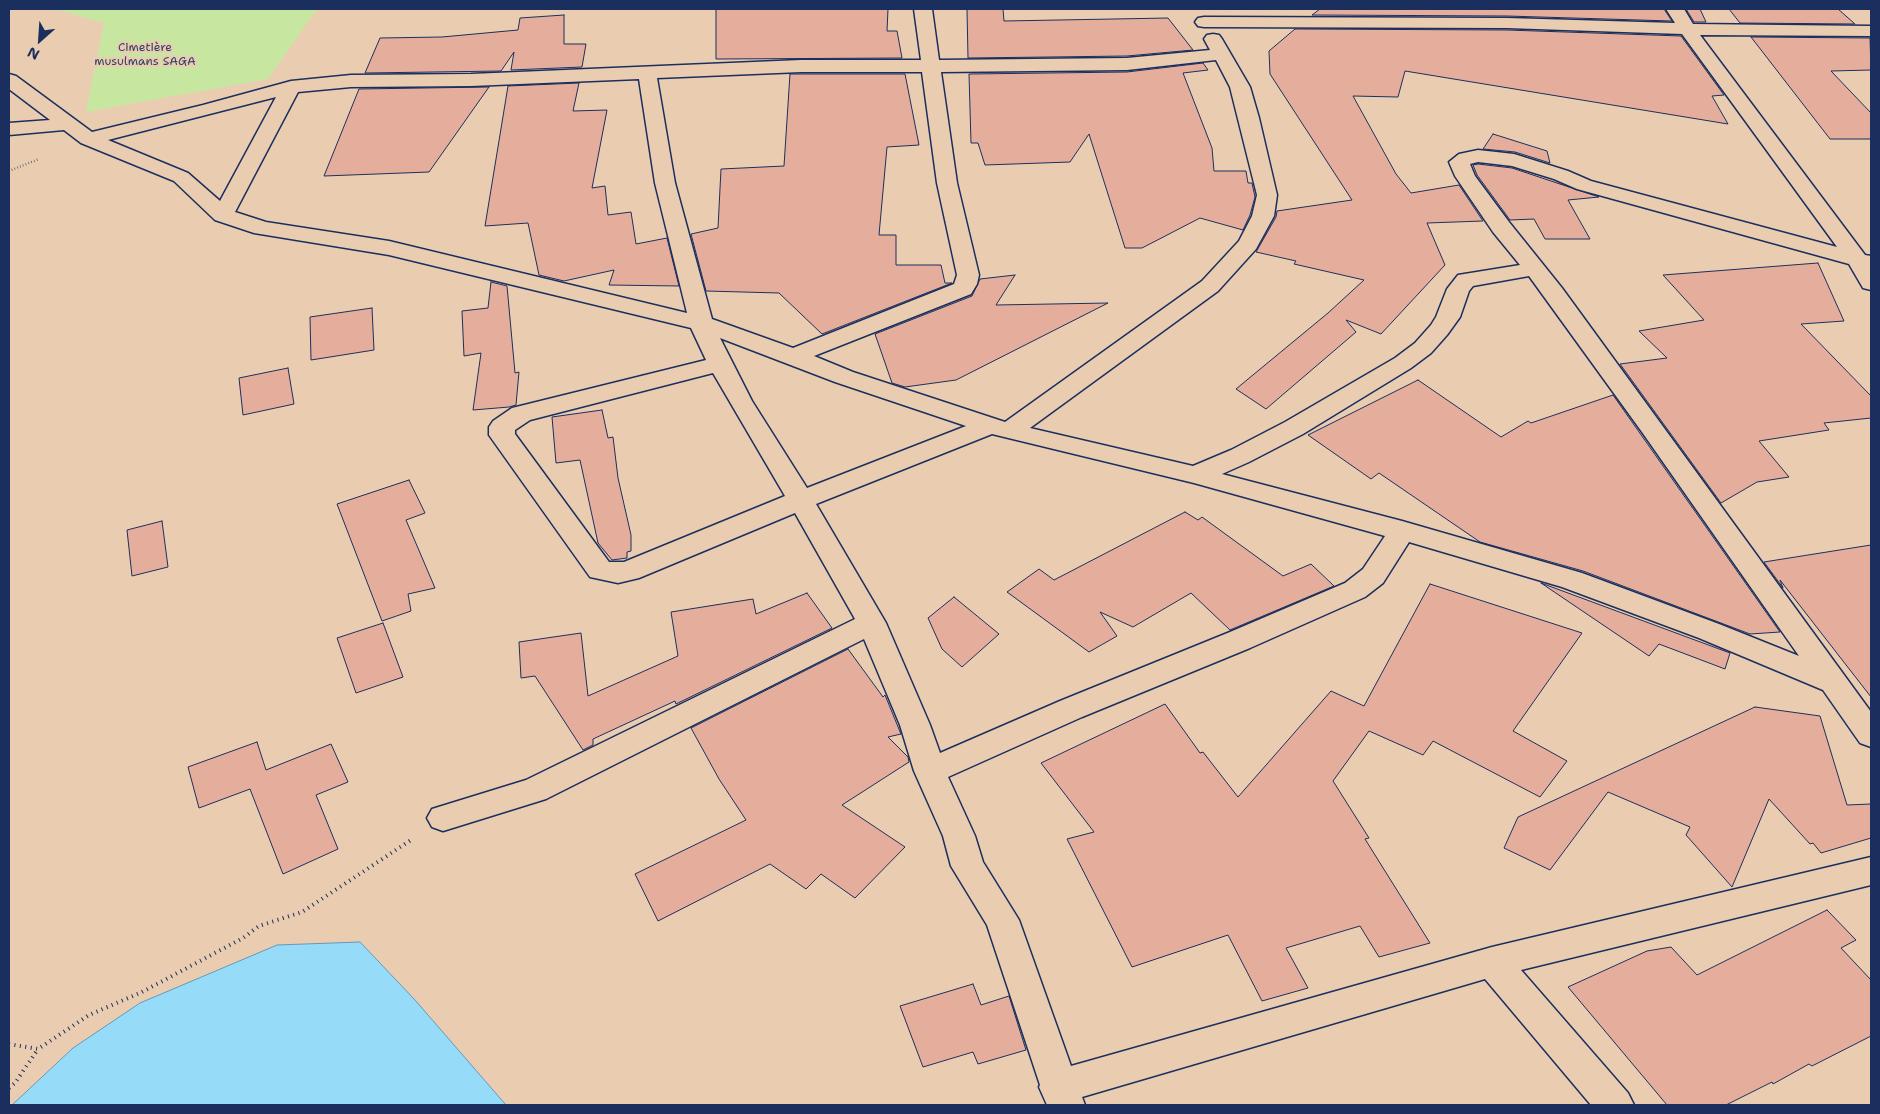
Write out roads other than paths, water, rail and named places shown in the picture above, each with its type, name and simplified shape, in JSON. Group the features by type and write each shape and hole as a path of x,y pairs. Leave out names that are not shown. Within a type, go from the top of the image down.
{"street":[{"path":"792,356 963,289 966,284 968,275 947,183 923,9"},
{"path":"1675,9 1686,29 1864,262 1871,283"},
{"path":"720,364 521,414 502,427 502,435 600,570 629,572 801,500 999,429 1210,286 1248,244 1263,216 1267,195 1240,87 1200,15 1686,29 1871,31"},
{"path":"88,139 208,110 291,87 351,81 471,80 801,66 1049,66 1127,64 1221,54"},
{"path":"647,72 665,183 702,324 720,364 740,401 801,500 872,623 914,725 930,771 959,836 968,866 1002,920 1062,1096 1492,962 1871,871"},
{"path":"9,80 88,139 181,177 223,215 262,228 389,248 702,324 792,356 844,378 999,429 1195,475 1402,530 1572,580 1709,631 1833,682"},
{"path":"223,215 291,87"},
{"path":"9,129 68,124"},
{"path":"1864,262 1584,185 1561,175 1514,160 1478,156 1462,159 1460,162 1460,166 1466,176 1651,426 1871,735"},
{"path":"1195,475 1240,456 1294,428 1403,363 1423,348 1439,330 1448,317 1458,289 1466,280 1533,269"},
{"path":"930,771 1071,709 1240,640 1355,590 1373,576 1392,549 1402,530"},
{"path":"443,818 535,790 872,623"},
{"path":"1492,962 1615,1105"}],"water":[{"path":"360,942 415,1000 506,1105 12,1105 73,1048 140,1003 277,945"}],"park label":[{"name":"Cimetière musulmans SAGA","path":"145,55"}]}
